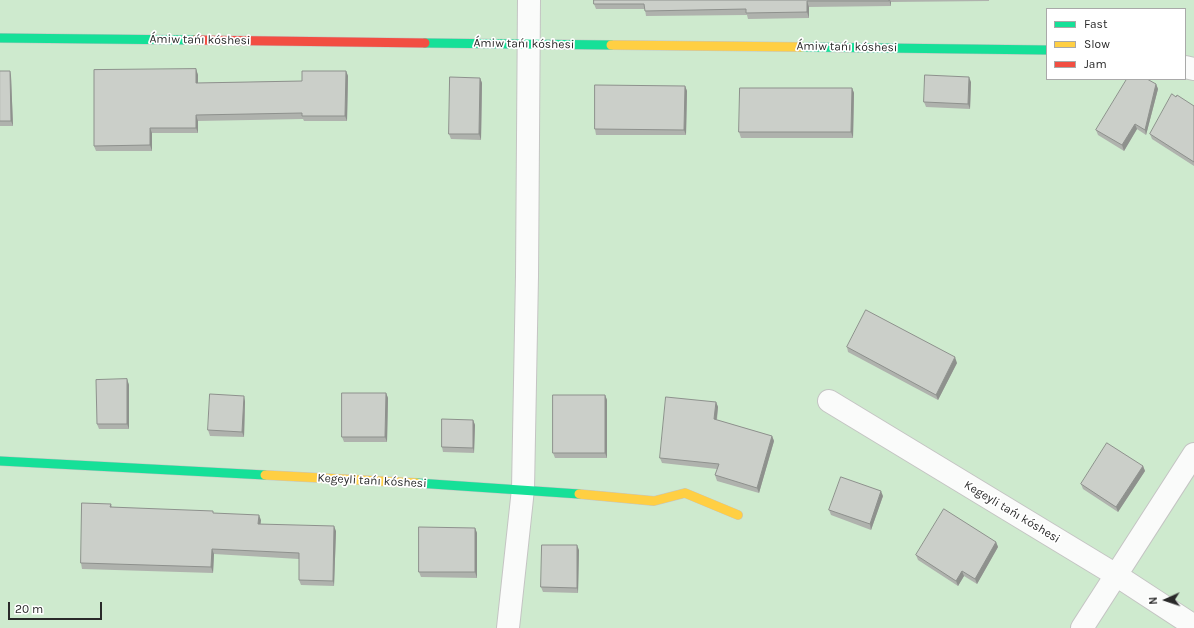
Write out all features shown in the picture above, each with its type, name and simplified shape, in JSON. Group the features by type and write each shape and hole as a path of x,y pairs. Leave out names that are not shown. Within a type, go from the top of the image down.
{"street":[{"path":"508,628 523,489 529,0"},
{"name":"Ámiw tańı kóshesi","path":"0,38 1046,50"},
{"name":"Kegeyli tańı kóshesi","path":"830,401 1116,575 1194,626"},
{"path":"1082,628 1194,454"},
{"name":"Kegeyli tańı kóshesi","path":"0,461 523,489 654,501 685,493 738,515"}],"sand":[{"path":"0,0 1194,0 1194,628 0,628"}],"building":[{"path":"594,0 889,1 807,1 807,12 746,13 746,9 645,11 644,4 594,4"},
{"path":"196,69 196,83 302,81 302,71 346,71 345,116 302,116 302,113 196,115 196,128 150,128 150,145 94,146 94,70"},
{"path":"0,71 10,71 11,121 0,121"},
{"path":"925,75 969,77 968,104 924,102"},
{"path":"450,77 480,78 479,134 449,134"},
{"path":"1126,80 1149,80 1156,84 1145,130 1135,124 1122,145 1096,130"},
{"path":"595,85 685,86 684,130 595,129"},
{"path":"740,88 852,88 851,132 739,132"},
{"path":"1172,94 1176,97 1177,95 1194,106 1194,162 1150,134"},
{"path":"866,310 955,357 936,395 847,347"},
{"path":"127,379 127,424 97,424 96,380"},
{"path":"342,393 386,393 385,437 342,437"},
{"path":"210,394 244,396 242,432 208,430"},
{"path":"553,395 605,395 605,453 553,453"},
{"path":"666,397 716,402 714,419 772,436 757,488 715,475 719,464 660,458"},
{"path":"442,419 473,420 473,448 442,447"},
{"path":"1107,443 1143,466 1116,507 1081,484"},
{"path":"841,477 881,491 870,524 829,510"},
{"path":"82,503 111,504 110,507 213,511 213,513 259,515 258,524 334,526 333,581 299,580 299,553 212,549 211,567 81,563"},
{"path":"944,509 996,542 975,579 962,571 956,581 916,555"},
{"path":"419,527 475,528 475,572 419,572"},
{"path":"542,545 577,545 577,588 541,587"}],"traffic: fast":[{"path":"0,38 195,40"},
{"path":"425,43 611,45"},
{"path":"802,47 1046,50"},
{"path":"0,461 265,475"},
{"path":"417,483 579,494"}],"traffic: slow":[{"path":"611,45 802,47"},
{"path":"265,475 417,483"},
{"path":"579,494 654,501 685,493 738,515"}],"traffic: jam":[{"path":"195,40 425,43"}]}
